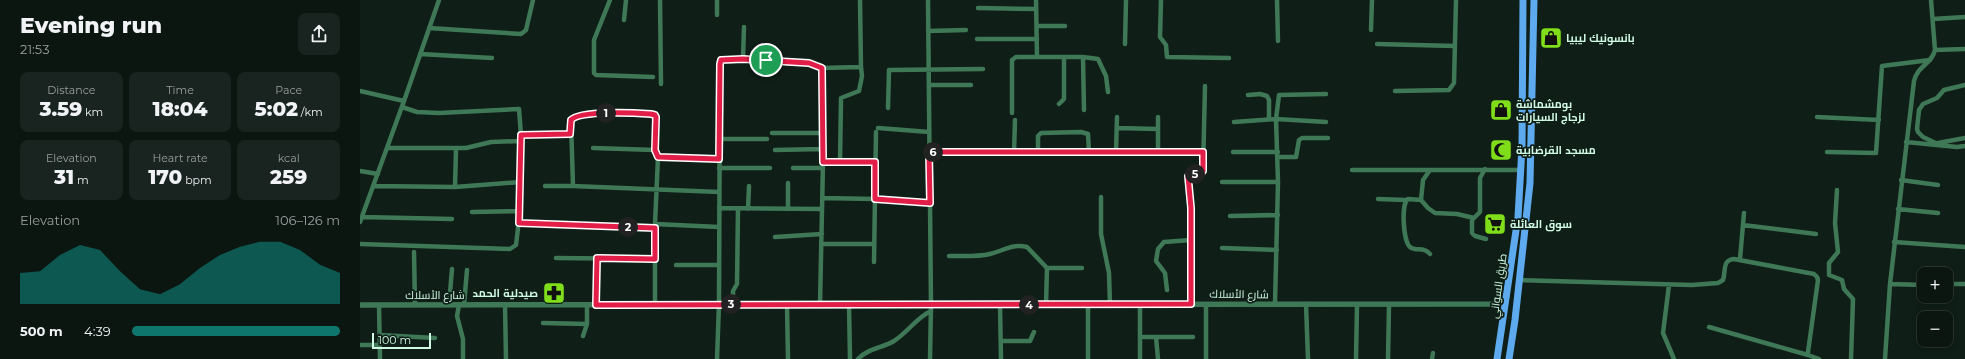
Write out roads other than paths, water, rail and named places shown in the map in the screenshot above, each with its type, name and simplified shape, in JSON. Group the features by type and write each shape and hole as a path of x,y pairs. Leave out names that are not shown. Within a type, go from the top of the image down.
{"highway":[{"name":"طريق السواني","path":"1497,359 1508,296 1518,217 1523,106 1523,0"},
{"name":"طريق السواني","path":"1509,359 1520,280 1530,183 1534,0"}],"street":[{"path":"439,0 388,148 361,220 452,219"},
{"path":"429,28 524,34 533,0"},
{"path":"610,0 594,40 594,73 596,75 653,77"},
{"path":"624,20 626,0"},
{"path":"660,0 661,84"},
{"path":"717,0 717,15"},
{"path":"840,162 841,98 859,92 862,76 860,0"},
{"path":"928,0 931,308 930,359"},
{"path":"1036,0 1037,57"},
{"path":"1125,44 1126,0"},
{"path":"1162,0 1160,37 1166,44 1167,57 1229,58"},
{"path":"1276,0 1278,41"},
{"path":"1371,30 1372,0"},
{"path":"1395,91 1449,90 1452,87 1454,83 1456,0"},
{"path":"1885,359 1894,242 1916,73 1930,60 1934,55 1935,50 1931,0"},
{"path":"978,8 1036,9"},
{"path":"1933,19 1965,17"},
{"path":"1037,26 1065,26"},
{"path":"743,59 744,27"},
{"path":"928,31 966,30"},
{"path":"977,39 1037,39"},
{"path":"1377,44 1455,46"},
{"path":"1935,50 1965,49"},
{"path":"420,54 492,58"},
{"path":"1012,113 1012,60 1016,57 1083,57 1098,59 1102,63 1106,76 1108,92"},
{"path":"1059,104 1064,99 1064,57"},
{"path":"1083,57 1084,110"},
{"path":"717,359 719,304 719,139 721,60 743,59 809,63 822,68 861,67"},
{"path":"1827,152 1876,153 1882,66 1930,60"},
{"path":"820,305 823,162 822,68"},
{"path":"888,108 888,70 983,69"},
{"path":"929,85 971,85"},
{"path":"1965,85 1944,90 1937,98 1923,104 1920,110 1917,129 1923,137 1940,144 1965,138"},
{"path":"1191,304 1188,176 1191,174 1200,174 1203,171 1205,86"},
{"path":"360,91 404,101"},
{"path":"1248,94 1260,94 1267,96 1269,100 1269,119"},
{"path":"1275,304 1278,215 1278,152 1276,120 1279,95 1326,94"},
{"path":"360,244 510,249 516,245 521,182 521,135 519,109 439,114 417,112 402,107"},
{"path":"573,186 570,134 572,118 608,113 655,115 655,150 658,157 655,226 655,305"},
{"path":"1116,152 1117,117"},
{"path":"1158,117 1158,152"},
{"path":"1817,117 1879,120"},
{"path":"1234,122 1269,119 1326,122"},
{"path":"1014,153 1015,120"},
{"path":"1117,128 1158,129"},
{"path":"874,262 875,162 877,130 929,132"},
{"path":"1038,153 1038,136 1041,133 1081,132 1088,134 1090,152"},
{"path":"772,133 823,133"},
{"path":"521,135 570,134"},
{"path":"1278,158 1296,157 1299,140 1302,138 1328,138"},
{"path":"719,139 767,139"},
{"path":"388,148 471,148 491,142 521,141"},
{"path":"1906,142 1965,146"},
{"path":"455,187 456,148"},
{"path":"593,148 655,150"},
{"path":"775,150 822,149"},
{"path":"929,152 1203,152"},
{"path":"1232,152 1278,152"},
{"path":"658,157 719,159"},
{"path":"823,162 875,162"},
{"path":"719,168 770,168"},
{"path":"793,168 822,168"},
{"path":"1485,169 1480,178 1480,212 1472,220 1473,235 1486,239"},
{"path":"1352,170 1521,170"},
{"path":"1421,200 1424,180 1430,170"},
{"path":"360,171 378,174"},
{"path":"1901,180 1938,185"},
{"path":"374,186 455,187 521,182"},
{"path":"1222,182 1278,182"},
{"path":"788,183 788,209"},
{"path":"545,186 719,192"},
{"path":"748,186 748,209"},
{"path":"1837,190 1835,223 1838,247 1837,255 1829,263 1829,275 1842,280 1844,289 1853,299 1851,359"},
{"path":"1101,197 1101,234 1109,274 1110,305"},
{"path":"822,198 875,199 930,203"},
{"path":"1378,199 1421,200 1435,214 1457,214 1474,218"},
{"path":"1406,200 1404,205 1404,234 1409,246 1412,248 1425,249 1430,254"},
{"path":"719,208 822,209"},
{"path":"734,304 733,291 737,284 738,208"},
{"path":"1898,209 1938,213"},
{"path":"472,212 519,211"},
{"path":"1740,259 1744,213"},
{"path":"1230,216 1278,215"},
{"path":"519,220 521,224 719,226"},
{"path":"1743,225 1816,234"},
{"path":"775,237 822,234"},
{"path":"1167,290 1165,273 1156,261 1158,249 1164,242 1190,240"},
{"path":"1894,242 1965,246"},
{"path":"822,244 874,244"},
{"path":"949,256 980,255 992,253 1004,248 1027,247 1047,268 1046,305"},
{"path":"1222,248 1277,250"},
{"path":"414,252 415,305"},
{"path":"556,258 655,259"},
{"path":"596,305 597,258"},
{"path":"1520,280 1669,285 1718,283 1724,280 1725,266 1728,260 1740,259 1816,275 1818,280 1808,355"},
{"path":"676,265 719,265"},
{"path":"1047,268 1082,268"},
{"path":"449,305 452,269"},
{"path":"463,359 463,339 457,316 461,305 466,270"},
{"path":"1890,284 1917,285"},
{"path":"1953,284 1965,284"},
{"path":"1669,285 1663,333 1674,359"},
{"name":"شارع الأسلاك","path":"360,305 734,304 849,305 931,308 1000,305 1389,305 1494,304 1500,302 1508,296"},
{"path":"505,304 506,359"},
{"path":"1206,304 1206,359"},
{"path":"1306,304 1308,359"},
{"path":"1494,304 1505,313"},
{"path":"379,305 380,359"},
{"path":"583,336 587,324 587,305"},
{"path":"787,305 788,359"},
{"path":"849,305 850,359"},
{"path":"1000,305 1001,359"},
{"path":"1088,305 1088,359"},
{"path":"1140,305 1140,359"},
{"path":"1356,359 1357,305"},
{"path":"1389,305 1390,359"},
{"path":"858,359 870,350 893,342 904,334 931,308"},
{"path":"543,323 587,324"},
{"path":"1709,327 1820,359"},
{"path":"1001,342 1030,341 1034,332"},
{"path":"380,335 435,338"},
{"path":"1140,337 1193,337"},
{"path":"1156,337 1158,359"},
{"path":"360,346 380,345"},
{"path":"1432,359 1433,353"}],"place":[{"name":"بانسونيك ليبيا","path":"1551,38"},
{"name":"بومشماشة لزجاج السيارات","path":"1501,110"},
{"name":"مسجد القرضابية","path":"1501,150"},
{"name":"سوق العائلة","path":"1495,224"},
{"name":"صيدلية الحمد","path":"554,293"}]}
